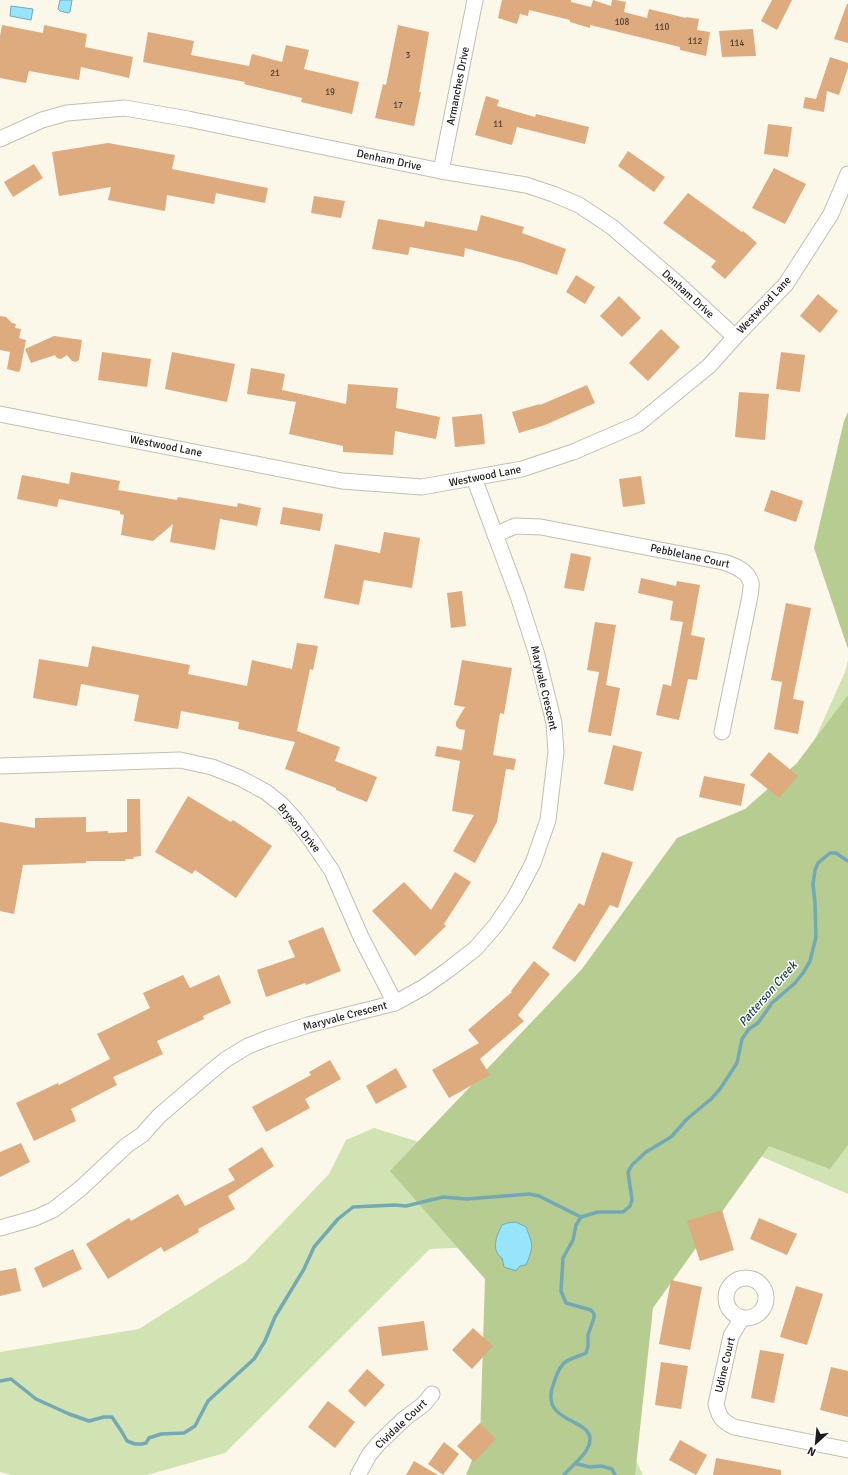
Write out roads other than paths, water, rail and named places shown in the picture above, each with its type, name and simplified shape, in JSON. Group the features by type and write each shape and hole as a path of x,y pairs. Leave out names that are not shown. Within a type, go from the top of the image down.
{"street":[{"name":"Armanches Drive","path":"441,171 474,0"},
{"name":"Denham Drive","path":"0,139 42,120 67,113 124,108 188,119 441,171 526,185 579,205 612,227 677,283 735,337"},
{"name":"Westwood Lane","path":"0,414 342,481 422,487 522,469 573,452 638,424 709,366 786,284 831,214 848,174"},
{"name":"Maryvale Crescent","path":"0,1228 34,1218 53,1210 91,1179 127,1145 142,1135 160,1116 208,1074 225,1060 248,1046 308,1025 395,1003 424,986 475,949 496,925 515,897 533,863 548,820 556,752 554,724 537,655 518,596 474,478"},
{"name":"Pebblelane Court","path":"495,535 515,526 541,527 723,562 736,567 746,574 751,583 750,596 722,732"},
{"name":"Bryson Drive","path":"0,766 180,760 212,767 240,778 266,792 281,804 294,819 332,870 361,937 395,1003"},
{"name":"Udine Court","path":"742,1318 732,1336 716,1404 718,1415 726,1423 734,1427 848,1450"},
{"name":"Cividale Court","path":"358,1475 369,1455 378,1444 404,1419 424,1404 432,1394"}],"water":[{"path":"60,0 72,0 70,12 60,11 58,9"},
{"path":"11,6 33,9 31,20 10,16"},
{"path":"516,1222 526,1227 532,1246 526,1265 520,1266 516,1271 504,1267 502,1258 498,1255 495,1247 502,1225"}],"waterway":[{"path":"0,1381 11,1379 36,1399 69,1414 89,1421 104,1417 112,1417 127,1441 135,1444 146,1443 149,1438 161,1434 184,1433 195,1426 208,1401 254,1359 265,1341 275,1317 304,1269 314,1247 338,1219 353,1207 395,1205 406,1206 443,1197 467,1199 529,1194 539,1196 581,1217 598,1212 623,1212 630,1206 632,1200 628,1172 632,1165 646,1152 671,1137 687,1119 711,1099 720,1089 737,1063 742,1039 749,1029 758,1023 772,1003 795,983 810,961 816,937 813,884 815,870 818,863 830,853 836,853 848,861"},
{"name":"Patterson Creek","path":"564,1475 584,1454 590,1439 588,1432 559,1413 553,1407 551,1397 553,1385 563,1364 586,1353 588,1346 588,1335 594,1318 594,1314 591,1310 566,1303 561,1291 563,1258 573,1240 576,1225 581,1217"},
{"path":"577,1464 590,1467 601,1466 612,1469 615,1475"}]}
